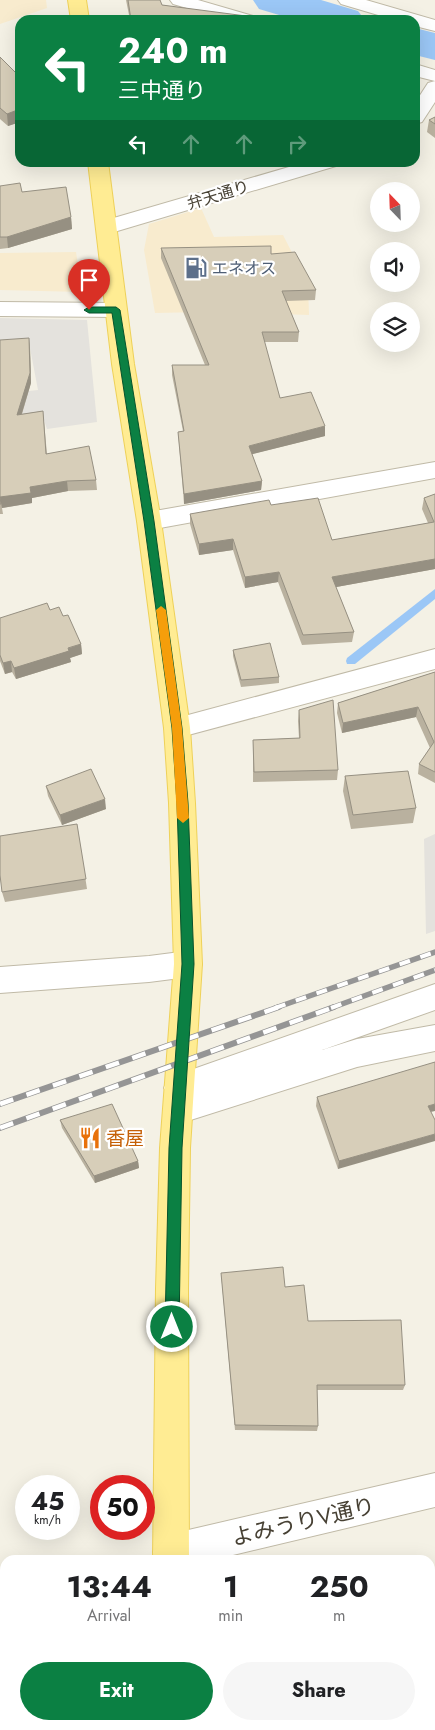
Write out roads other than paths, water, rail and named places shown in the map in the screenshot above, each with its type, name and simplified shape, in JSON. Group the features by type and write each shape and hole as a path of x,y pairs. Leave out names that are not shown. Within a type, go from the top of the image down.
{"main road":[{"path":"77,0 79,15"},
{"path":"99,167 116,310 149,521 177,728 182,803 188,964 178,1099 172,1280 171,1555"}],"street":[{"path":"179,0 230,15"},
{"path":"347,0 398,15"},
{"path":"420,22 435,26"},
{"path":"420,72 435,76"},
{"path":"420,110 435,87"},
{"name":"弁天通り","path":"107,227 313,167"},
{"path":"0,309 116,310"},
{"path":"149,521 435,470"},
{"path":"177,728 435,659"},
{"path":"0,980 149,969 188,964"},
{"path":"178,1099 435,997"},
{"path":"178,1099 358,1053 435,1038"},
{"name":"よみうりV通り","path":"175,1555 435,1490"}],"waterway":[{"path":"274,0 326,15"},
{"path":"420,42 435,47"},
{"path":"351,661 435,593"}],"railway":[{"path":"275,1008 435,952"},
{"path":"331,1008 435,970"},
{"path":"0,1104 279,1007"},
{"path":"0,1128 334,1007"}],"place":[{"name":"エネオス","path":"196,268"},
{"name":"香屋","path":"90,1138"}]}
